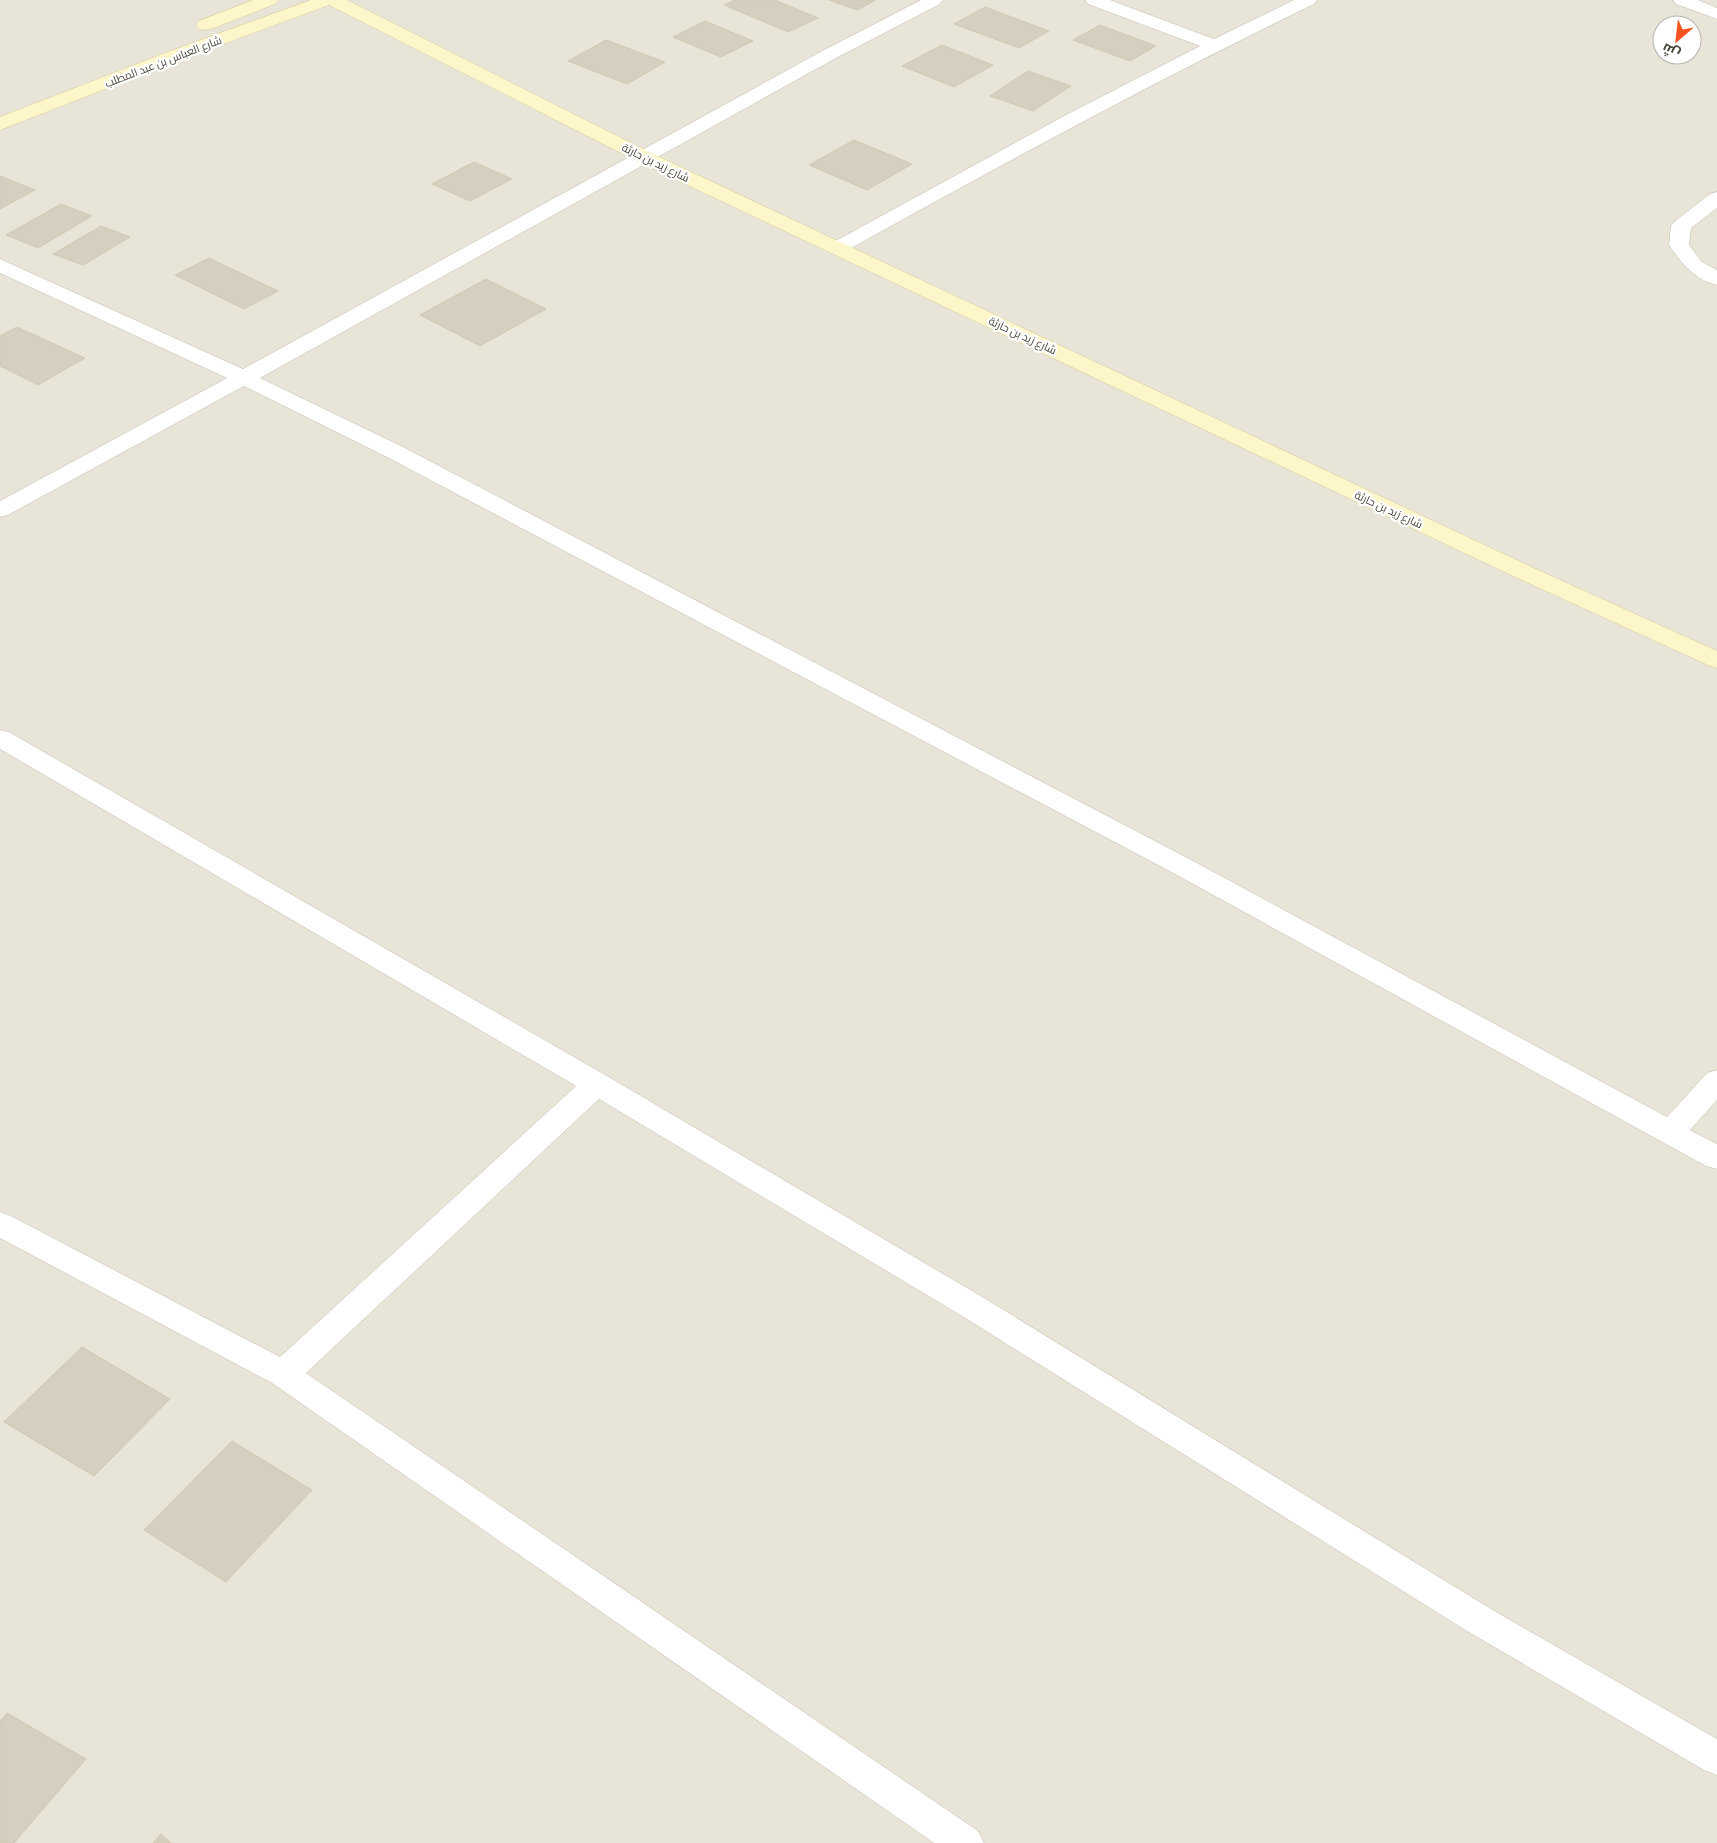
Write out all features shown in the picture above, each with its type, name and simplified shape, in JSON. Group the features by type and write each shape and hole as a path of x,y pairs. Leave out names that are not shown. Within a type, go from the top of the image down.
{"street":[{"name":"شارع العباس بن عبد المطلب","path":"191,30 269,0"},
{"name":"شارع العباس بن عبد المطلب","path":"0,124 171,57 327,0"},
{"name":"شارع زيد بن حارثة","path":"333,0 644,157 1519,570 1717,660"},
{"path":"0,510 162,423 830,54 934,0"},
{"path":"1094,0 1214,45"},
{"path":"837,248 1044,134 1214,45 1308,0"},
{"path":"1682,0 1717,14"},
{"path":"1717,198 1681,226 1678,245 1694,266 1717,279"},
{"path":"0,265 242,378 404,457 1158,854 1717,1158"},
{"path":"0,738 597,1084 981,1312 1479,1620 1717,1758"},
{"path":"1670,1132 1717,1081"},
{"path":"283,1374 597,1084"},
{"path":"0,1224 283,1374 964,1843"}],"shaded area":[{"path":"0,0 1717,0 1717,1843 0,1843"}],"building":[{"path":"735,0 775,0 818,18 788,32 724,5"},
{"path":"829,0 876,0 857,10"},
{"path":"985,7 1049,31 1019,48 954,24"},
{"path":"705,21 753,41 721,57 673,37"},
{"path":"1100,25 1156,46 1130,61 1073,40"},
{"path":"606,40 665,62 627,84 568,61"},
{"path":"942,45 993,65 954,87 902,66"},
{"path":"1028,71 1071,86 1033,111 990,96"},
{"path":"854,140 912,164 867,190 809,165"},
{"path":"474,162 512,179 470,201 432,184"},
{"path":"0,176 35,190 0,209"},
{"path":"61,204 92,216 38,248 6,235"},
{"path":"101,226 130,237 83,265 53,254"},
{"path":"209,258 278,291 244,309 175,275"},
{"path":"486,279 546,309 480,346 420,315"},
{"path":"17,327 85,358 38,385 0,366 0,336"},
{"path":"82,1347 170,1399 94,1476 4,1422"},
{"path":"232,1441 312,1490 226,1582 144,1530"},
{"path":"7,1713 86,1759 14,1843 0,1843 0,1721"},
{"path":"161,1834 171,1843 153,1843"}]}
